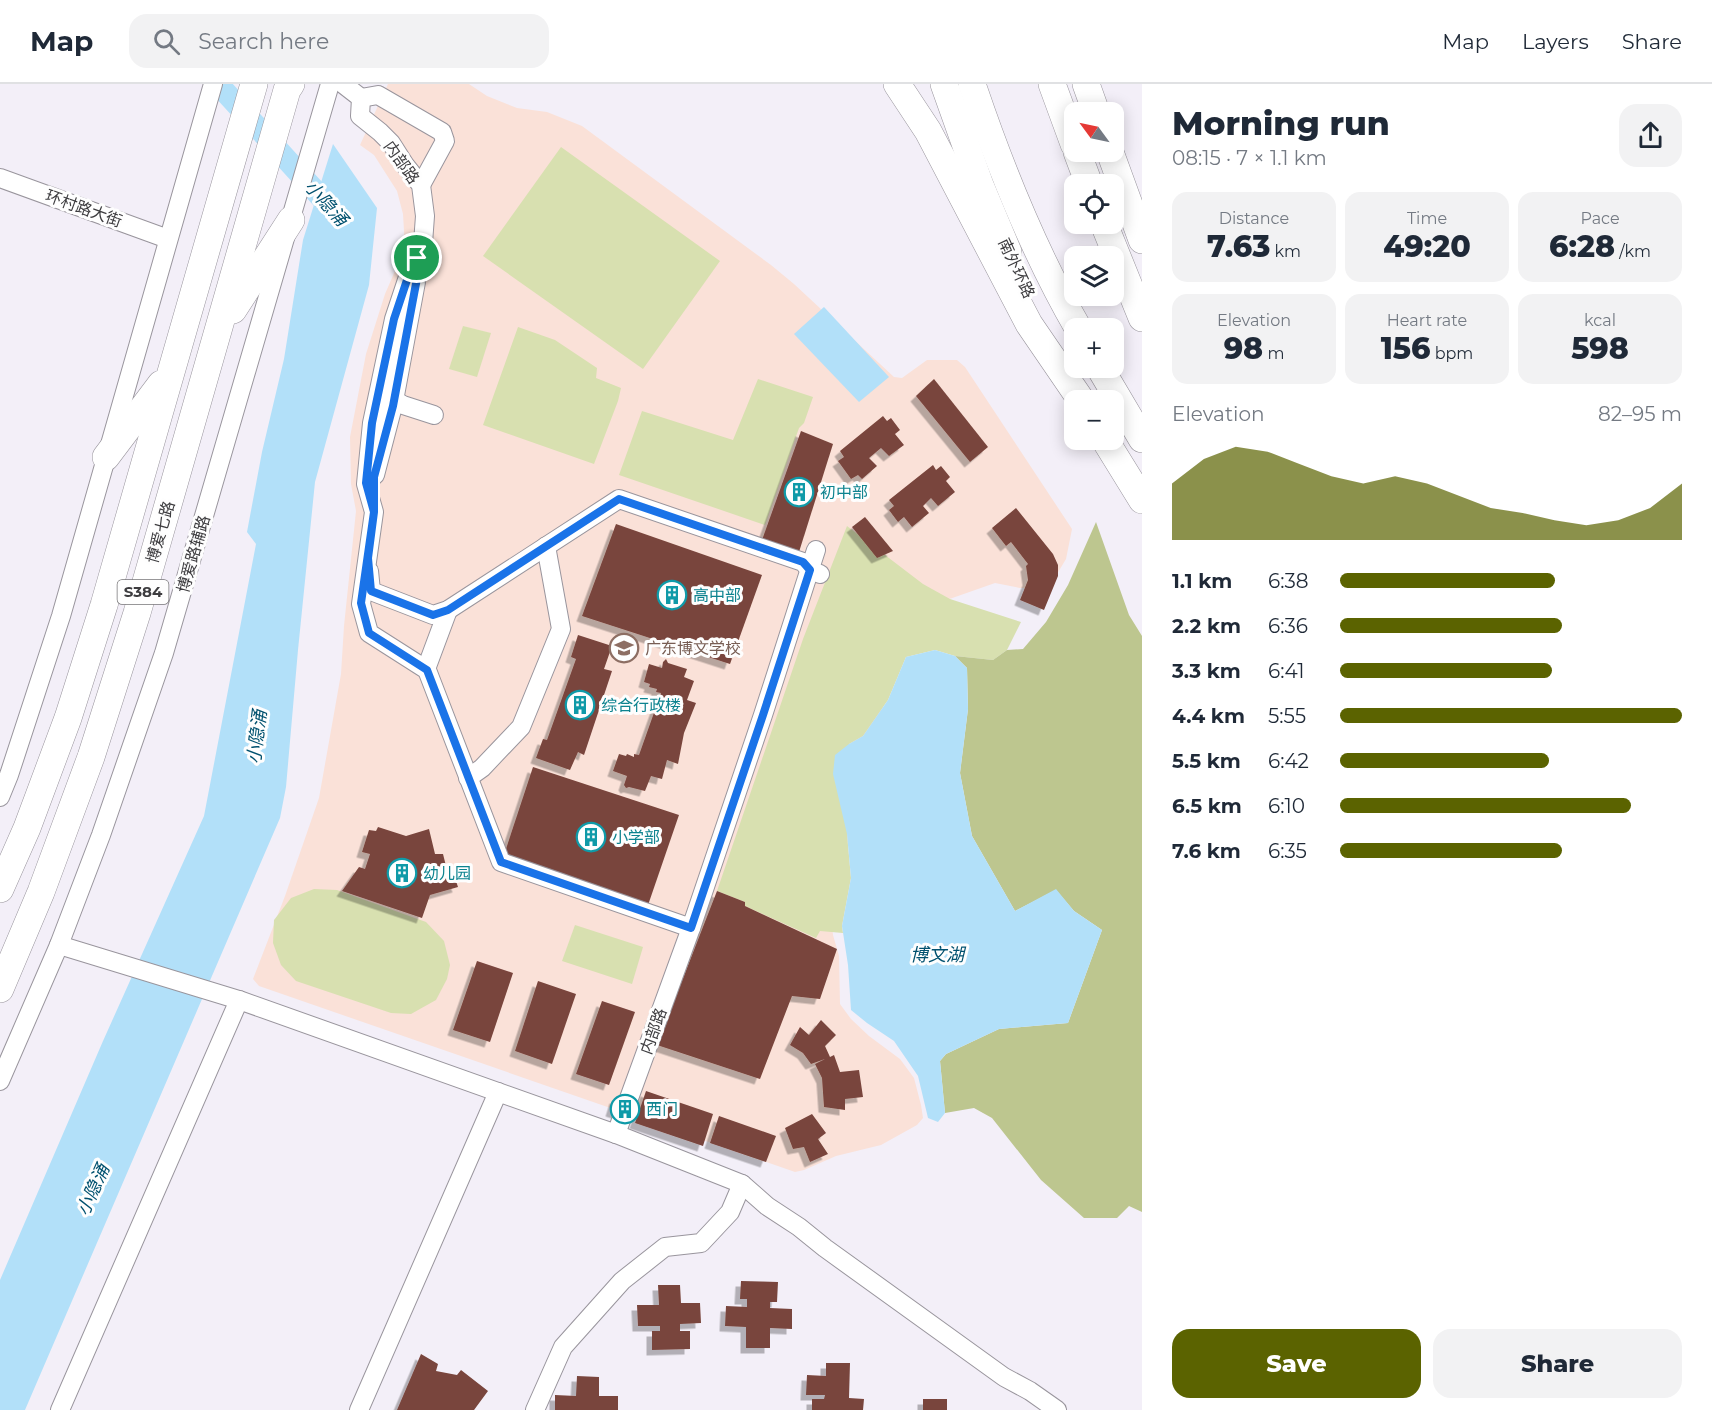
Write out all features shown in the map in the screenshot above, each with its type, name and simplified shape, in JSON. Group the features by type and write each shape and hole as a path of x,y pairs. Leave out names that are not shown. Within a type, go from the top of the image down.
{"highway":[{"name":"博爱七路","path":"0,889 27,828 68,718 104,605 254,84"},
{"path":"897,84 928,132 1029,324 1075,390"},
{"path":"937,84 960,132"},
{"path":"944,84 960,132"},
{"name":"南外环路","path":"972,84 988,133 1022,214 1073,318"},
{"path":"1052,84 1064,117"},
{"path":"1086,84 1092,102"},
{"name":"博爱七路","path":"0,989 91,758 137,613 288,90"},
{"name":"南外环路","path":"960,132 1004,243 1077,390"},
{"path":"1114,162 1142,240"},
{"path":"218,333 291,220"},
{"path":"1108,234 1142,318"},
{"path":"106,457 171,371"},
{"path":"1106,378 1141,437"},
{"path":"1111,450 1142,500"}],"street":[{"path":"0,797 4,767 61,616 213,84"},
{"name":"博爱路辅路","path":"0,1081 59,945 101,835 164,653 330,84"},
{"path":"344,84 361,98 378,95 442,132 445,141 421,185"},
{"name":"内部路","path":"361,98 360,116 391,143 421,185 425,216 423,243 409,274 394,319 372,423 366,483 374,512"},
{"name":"环村路大街","path":"0,178 168,239"},
{"name":"内部路","path":"417,258 418,273 394,400 374,477 374,512 361,603 369,633 426,669"},
{"path":"378,390 403,405 434,415"},
{"path":"691,928 501,862 426,669 448,610 619,499 803,562 815,572"},
{"path":"468,778 482,768 521,727 561,629 546,546"},
{"name":"内部路","path":"616,1134 691,928 759,726 815,572 816,550"},
{"name":"内部路","path":"368,558 371,591 433,615 448,610"},
{"path":"59,945 234,998 616,1134 742,1184 767,1206 995,1370 1057,1410"},
{"path":"60,1410 234,998"},
{"path":"359,1410 498,1092"},
{"path":"535,1410 563,1347 622,1281 664,1247 701,1243 730,1212 742,1184"}],"shaded area":[{"name":"广东博文学校","path":"388,84 469,84 487,96 517,108 547,112 582,126 771,265 894,377 902,378 927,360 957,360 965,367 1072,529 1066,559 1057,574 1040,588 1020,588 995,583 941,602 892,670 830,911 839,956 840,1004 851,1019 869,1036 900,1059 914,1078 921,1105 923,1118 917,1125 881,1145 836,1156 795,1172 259,986 253,979 319,798 341,674 356,511 351,484 350,437 366,354 385,294 405,248 403,214 397,191 374,155 360,145"}],"green space":[{"path":"561,147 720,261 643,369 483,256"},
{"path":"463,326 491,333 477,377 449,369"},
{"path":"518,327 555,340 597,368 596,378 621,388 594,464 483,425"},
{"path":"758,379 813,397 804,423 799,428 765,525 619,475 642,411 733,440"},
{"path":"1096,522 1129,615 1142,636 1142,1212 1129,1206 1117,1218 1084,1218 1041,1180 992,1118 974,1108 945,1113 940,1061 946,1054 999,1029 1068,1023 1102,930 1074,911 1056,890 1015,911 972,836 960,773 968,709 967,668 955,656 993,660 1007,650 1023,649 1046,622 1068,585"},
{"path":"847,526 923,584 950,599 1021,622 1007,650 993,660 955,656 935,650 906,657 888,700 863,736 849,744 847,834 851,878 842,926 843,933 820,931 816,938 745,906 745,902 717,891 803,639"},
{"path":"314,889 337,890 426,922 444,941 450,965 447,979 436,1000 411,1014 391,1013 296,981 281,965 273,943 274,920 291,898"},
{"path":"575,925 643,947 632,984 562,961"}],"water":[{"path":"333,144 377,208 369,285 315,482 286,787 280,818 25,1410 0,1410 0,1280 103,1041 204,816 256,544 247,532 262,452 284,359 303,240"},
{"path":"824,307 889,377 859,402 794,334"},
{"name":"博文湖","path":"935,650 955,656 967,668 968,709 960,773 972,836 1015,911 1056,889 1074,911 1102,930 1068,1023 999,1029 946,1054 940,1061 945,1113 938,1122 928,1118 918,1076 894,1041 851,1010 848,965 842,926 851,878 847,834 833,774 835,755 863,736 888,700 906,657"}],"building":[{"path":"934,379 988,447 970,462 916,396"},
{"path":"883,416 887,421 891,418 900,430 895,434 904,445 889,456 881,448 869,458 877,466 862,479 858,475 851,479 838,461 844,457 840,451"},
{"name":"初中部","path":"801,431 833,444 799,552 762,540"},
{"path":"933,465 936,470 941,466 950,477 946,481 955,492 938,506 931,498 923,506 929,513 912,527 904,517 898,522 889,510 894,506 889,500"},
{"path":"1016,508 1053,554 1058,565 1058,576 1044,610 1020,600 1028,580 1026,566 1028,564 1011,542 1006,546 992,528"},
{"path":"865,517 893,551 877,558 852,527"},
{"name":"高中部","path":"616,524 762,575 730,664 582,616"},
{"name":"综合行政楼","path":"578,635 612,646 604,669 612,671 584,755 578,752 570,770 536,758 543,739 547,740 576,659 571,657"},
{"path":"666,659 668,663 687,669 684,677 694,681 687,700 696,703 684,733 678,764 667,760 662,779 651,776 645,791 626,788 624,785 627,776 613,771 619,754 634,757 634,754 639,755 661,693 656,692 657,689 649,687 650,684 644,682 649,664 662,668"},
{"name":"小学部","path":"533,767 679,815 647,908 503,858"},
{"name":"幼儿园","path":"378,827 406,836 429,829 435,854 443,854 448,874 453,872 458,887 430,895 422,918 342,891 359,867 365,869 370,854 362,852 369,830 376,831"},
{"path":"717,891 745,902 745,906 837,949 820,999 792,996 760,1079 657,1045"},
{"path":"477,961 513,973 490,1042 453,1030"},
{"path":"538,981 576,994 552,1064 515,1051"},
{"path":"602,1001 635,1012 609,1085 576,1074"},
{"path":"821,1020 836,1035 825,1046 830,1057 834,1055 840,1072 859,1070 863,1097 845,1099 845,1110 824,1107 822,1078 815,1064 825,1059 811,1064 803,1053 790,1045 800,1027 809,1035"},
{"path":"646,1091 713,1114 703,1146 635,1123"},
{"name":"西门","path":"615,1098 639,1107 635,1119 611,1111"},
{"path":"812,1114 826,1133 818,1139 828,1154 810,1162 804,1147 793,1149 785,1128"},
{"path":"719,1116 776,1136 766,1162 710,1143"},
{"path":"741,1281 778,1282 777,1302 770,1302 770,1308 792,1309 792,1329 770,1328 770,1348 746,1348 746,1327 725,1326 726,1306 747,1307 747,1299 740,1299"},
{"path":"658,1285 680,1285 681,1303 700,1303 701,1323 680,1324 680,1331 690,1331 690,1349 652,1350 652,1331 660,1331 660,1326 638,1326 637,1305 659,1305"},
{"path":"421,1354 438,1364 436,1371 457,1375 461,1370 488,1391 474,1410 397,1410"},
{"path":"826,1363 850,1363 849,1398 864,1399 863,1410 812,1410 812,1399 824,1399 825,1395 806,1395 807,1375 826,1376"},
{"path":"577,1376 599,1377 599,1396 618,1396 618,1410 555,1410 555,1395 576,1396"},
{"path":"923,1399 947,1399 947,1410 923,1410"}],"waterway":[{"name":"小隐涌","path":"218,84 339,217"}],"place":[{"name":"初中部","path":"799,492"},
{"name":"高中部","path":"672,595"},
{"name":"广东博文学校","path":"624,648"},
{"name":"综合行政楼","path":"580,705"},
{"name":"小学部","path":"591,837"},
{"name":"幼儿园","path":"402,873"},
{"name":"西门","path":"625,1109"}],"route":[{"path":"417,258 409,274 394,319 372,423 366,473 366,483 374,512 368,558 371,591 433,615 448,610 619,499 803,562 810,570 691,928 501,862 427,670 369,633 361,603 374,512 374,477 393,406 418,273 417,258"}]}
